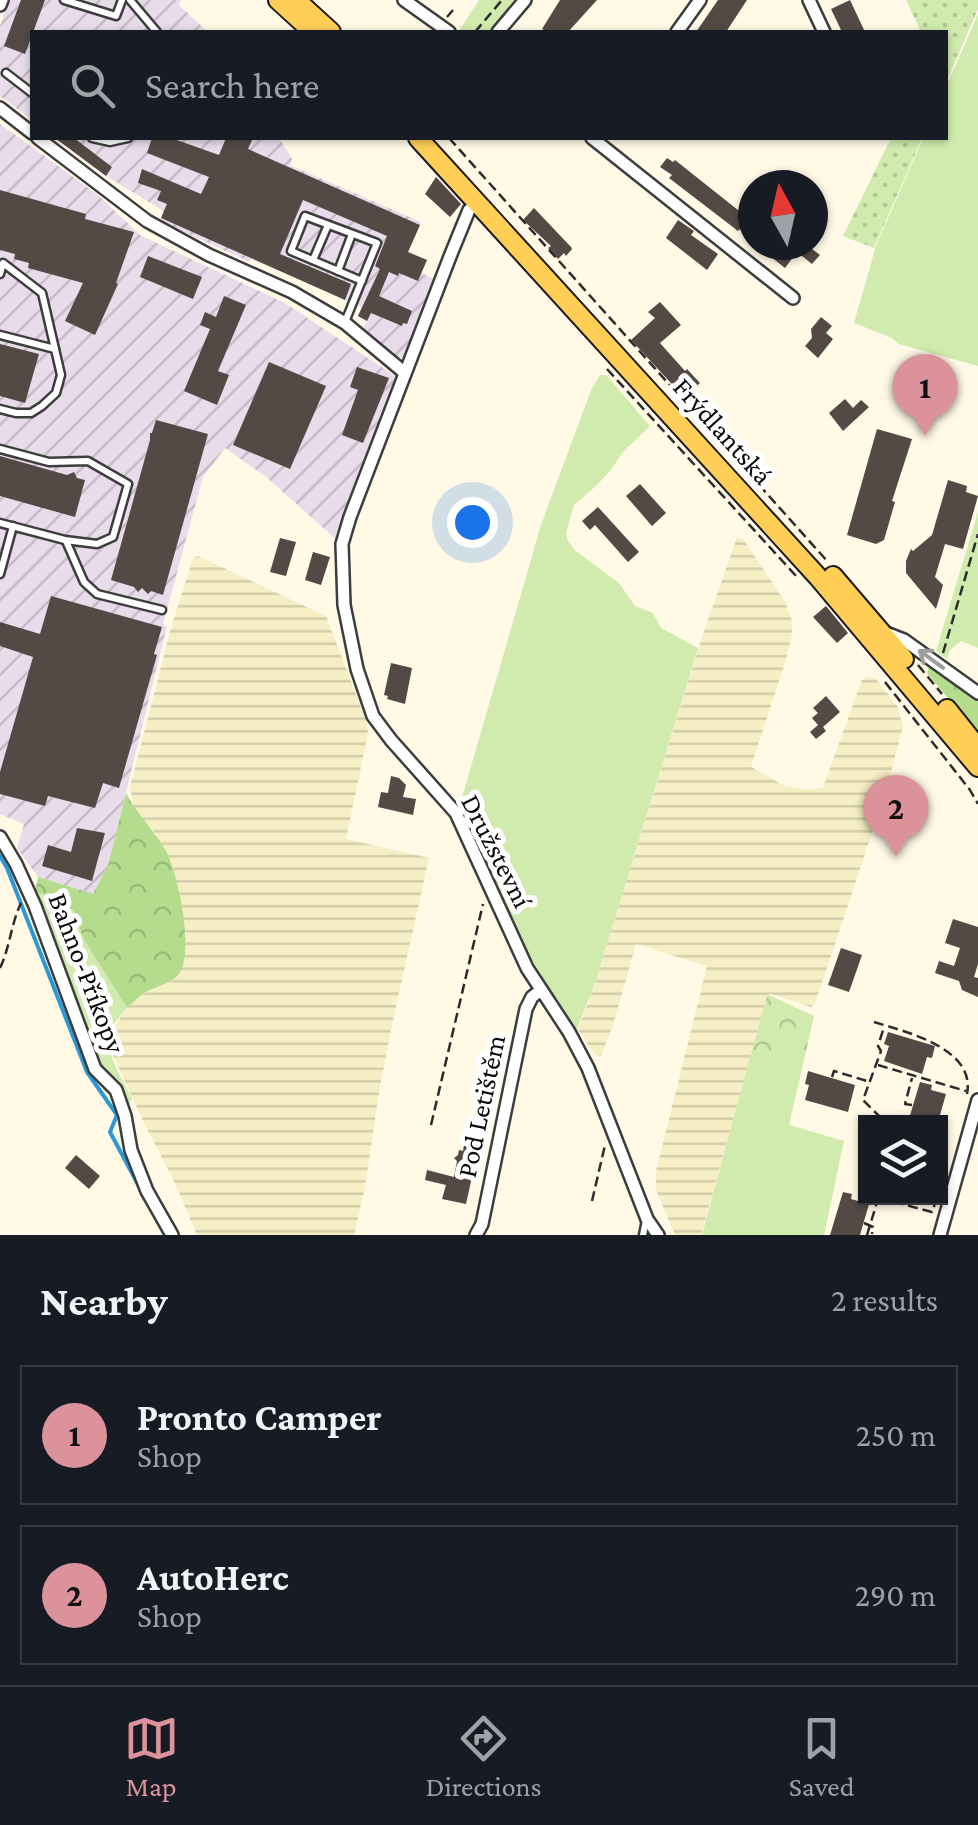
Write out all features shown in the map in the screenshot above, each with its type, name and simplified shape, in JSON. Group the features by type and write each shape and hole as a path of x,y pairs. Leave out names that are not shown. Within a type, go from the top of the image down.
{"main road":[{"path":"278,0 311,30"},
{"path":"296,0 329,30"},
{"name":"Frýdlantská","path":"420,140 818,578 978,763"},
{"name":"Frýdlantská","path":"436,140 827,569 880,631 978,763"}],"street":[{"path":"404,0 446,30"},
{"path":"500,30 525,0"},
{"path":"678,30 700,0"},
{"path":"809,0 823,30"},
{"path":"0,108 30,132"},
{"path":"40,140 147,220 209,255 292,292 345,323 405,373"},
{"path":"598,140 794,298"},
{"name":"Družstevní","path":"478,202 470,210 450,254 350,517 342,544 344,604 357,669 372,716 456,813 526,968 588,1068 647,1219 658,1235"},
{"path":"880,631 904,640 978,693"},
{"name":"Bahno-Příkopy","path":"0,836 28,890 96,1070 116,1090 130,1150 172,1235"},
{"name":"Pod Letištěm","path":"476,1235 482,1224 526,1009 540,990"},
{"path":"940,1235 978,1100"}],"lane":[{"path":"64,0 116,16 122,0"},
{"path":"130,0 155,30"},
{"path":"6,73 30,91"},
{"path":"345,323 362,281 376,243 305,216 291,250 362,281"},
{"path":"313,260 328,225"},
{"path":"338,271 352,234"},
{"path":"0,274 3,263 42,293 61,375 56,393 31,413 0,409"},
{"path":"0,335 55,349"},
{"path":"0,449 50,462 88,461 128,484 112,536 97,544 65,540 0,522"},
{"path":"0,574 4,541 13,526"},
{"path":"65,540 84,582 97,594 162,610"},
{"path":"642,1235 647,1219"}],"path":[{"path":"477,30 502,0"},
{"path":"446,18 453,10"},
{"path":"451,140 828,562"},
{"path":"598,360 805,584"},
{"path":"940,666 978,534"},
{"path":"917,664 941,693"},
{"path":"886,682 978,804"},
{"path":"431,1125 488,883"},
{"path":"0,968 14,920 28,890"},
{"path":"874,1022 934,1042 948,1052 964,1072 968,1091 876,1065"},
{"path":"878,1115 863,1100 881,1051 878,1046 885,1025"},
{"path":"832,1077 834,1071 869,1081"},
{"path":"912,1105 905,1104 913,1075"},
{"path":"592,1201 610,1124"},
{"path":"870,1235 877,1205"},
{"path":"906,1205 932,1212 934,1205"},
{"path":"864,1223 870,1226"}],"shaded area":[{"path":"9,0 181,0 179,5 206,30 30,30 30,118 0,96 0,26"},
{"path":"0,124 98,195 140,235 285,303 398,378 338,541 265,476 225,448 203,477 163,624 167,626 108,865 93,895 38,877 17,848 24,824 0,814"},
{"path":"58,140 280,140 292,159 290,165 421,222 408,253 427,260 421,273 435,279 404,358 394,357 362,331 367,321 358,316 362,307 160,221 164,211 106,176"},
{"path":"737,537 743,539 786,603 792,622 785,663 751,766 785,786 807,790 823,787 862,680 868,676 876,679 898,707 903,727 883,800 815,1004 811,1007 768,995 701,1235 675,1235 656,1190 656,1171 707,966 636,944 601,1056 594,1054 578,1030"},
{"path":"198,556 326,616 368,733 346,839 429,858 392,1025 354,1235 197,1235 110,1049 110,1033 127,1008 142,995 173,980 186,935 170,860 155,833 134,809 130,787 171,628 193,558"}],"green space":[{"path":"479,0 515,0 492,30 459,30"},
{"path":"906,0 978,0 978,9 948,78 948,30 920,30"},
{"path":"978,14 978,366 899,344 854,323 876,246 922,140 948,140 948,82"},
{"path":"890,140 921,140 874,248 843,236"},
{"path":"600,375 606,375 650,426 574,505 566,533 568,541 619,583 635,606 653,613 661,628 698,648 596,980 576,1032 523,945 460,809 541,525"},
{"path":"978,512 978,648 961,641 950,650 947,659 936,651"},
{"path":"930,664 978,701 978,734 927,673"},
{"path":"126,793 171,862 185,932 184,964 179,974 127,1008 84,940 73,910 35,891 38,877 93,894 108,865"},
{"path":"34,891 73,910 84,940 127,1008 112,1028 109,1045 132,1098 128,1109 97,1069"},
{"path":"769,995 814,1016 804,1060 752,1050"},
{"path":"752,1050 804,1060 789,1125 844,1141 824,1235 702,1235"}],"building":[{"path":"21,0 45,0 34,30 30,30 25,54 4,46"},
{"path":"560,0 597,0 570,30 542,29"},
{"path":"718,0 747,0 727,30 697,30"},
{"path":"850,0 864,30 841,30 831,9"},
{"path":"58,140 77,140 112,167 106,176"},
{"path":"151,140 177,140 219,155 225,140 252,140 248,149 420,225 408,252 427,260 418,281 389,272 379,296 412,311 407,324 402,326 371,313 367,321 358,316 380,269 375,266 387,236 303,200 280,254 351,284 345,300 161,218 167,204 157,200 161,191 138,183 142,169 201,194 209,177 147,153"},
{"path":"667,158 675,160 738,210 738,231 669,178 672,175 660,167"},
{"path":"436,177 461,204 450,217 425,194"},
{"path":"0,190 134,232 118,284 95,335 65,321 83,283 28,268 29,263 14,259 15,254 0,250"},
{"path":"534,208 571,247 566,256 564,253 558,259 548,248 551,246 523,220"},
{"path":"678,220 694,231 691,235 718,254 707,270 666,238"},
{"path":"148,256 202,277 193,299 140,277"},
{"path":"775,260 791,260 785,268"},
{"path":"224,296 246,305 218,371 229,375 217,405 184,391 210,329 200,325 205,312 216,317"},
{"path":"660,302 681,325 660,343 700,383 684,397 631,340 655,318 648,312"},
{"path":"821,317 832,326 826,333 833,339 818,358 805,346"},
{"path":"0,344 39,354 25,403 0,396"},
{"path":"269,362 326,386 290,469 233,445"},
{"path":"357,367 389,378 363,443 342,435 358,390 350,387"},
{"path":"845,399 853,408 861,400 869,407 843,431 829,413"},
{"path":"156,420 208,434 163,595 151,591 148,594 142,588 138,592 111,580"},
{"path":"877,429 912,439 884,540 876,544 847,535"},
{"path":"0,456 67,475 74,472 77,478 85,480 75,517 0,496"},
{"path":"948,480 967,486 966,492 978,496 963,549 945,544 935,577 943,585 936,609 906,573 906,561 911,549 932,535"},
{"path":"640,484 666,513 652,526 626,496"},
{"path":"598,507 639,552 628,562 595,525 590,530 582,521"},
{"path":"280,538 296,542 286,576 270,572"},
{"path":"313,552 330,557 321,585 305,580"},
{"path":"51,596 162,627 119,788 103,783 95,808 48,796 45,806 0,794 0,772 33,657 0,646 0,622 40,634"},
{"path":"826,606 848,633 837,643 813,617"},
{"path":"391,663 412,668 405,704 384,695"},
{"path":"826,696 840,712 816,739 810,732 818,725 812,718 818,713 813,708"},
{"path":"391,776 406,785 403,797 416,799 413,815 378,807 381,792 388,793"},
{"path":"77,828 105,833 92,881 42,866 48,845 71,852"},
{"path":"953,919 978,927 974,977 978,978 978,997 962,990 959,981 935,973 939,961 954,966 960,948 945,943"},
{"path":"841,948 862,955 849,992 828,985"},
{"path":"888,1032 935,1046 922,1074 884,1061"},
{"path":"808,1071 855,1085 848,1112 805,1100"},
{"path":"920,1082 946,1094 940,1115 910,1115"},
{"path":"465,1139 477,1141 466,1204 442,1199 446,1185 425,1180 427,1170 454,1177 454,1158 459,1150 463,1151"},
{"path":"76,1155 100,1176 89,1189 65,1168"},
{"path":"843,1192 852,1194 851,1199 858,1201 858,1205 869,1205 860,1235 830,1235"}],"waterway":[{"path":"0,856 87,1072 117,1115 110,1132 165,1235"}],"place":[{"name":"Pronto Camper","path":"925,436"},
{"name":"AutoHerc","path":"896,857"}]}
